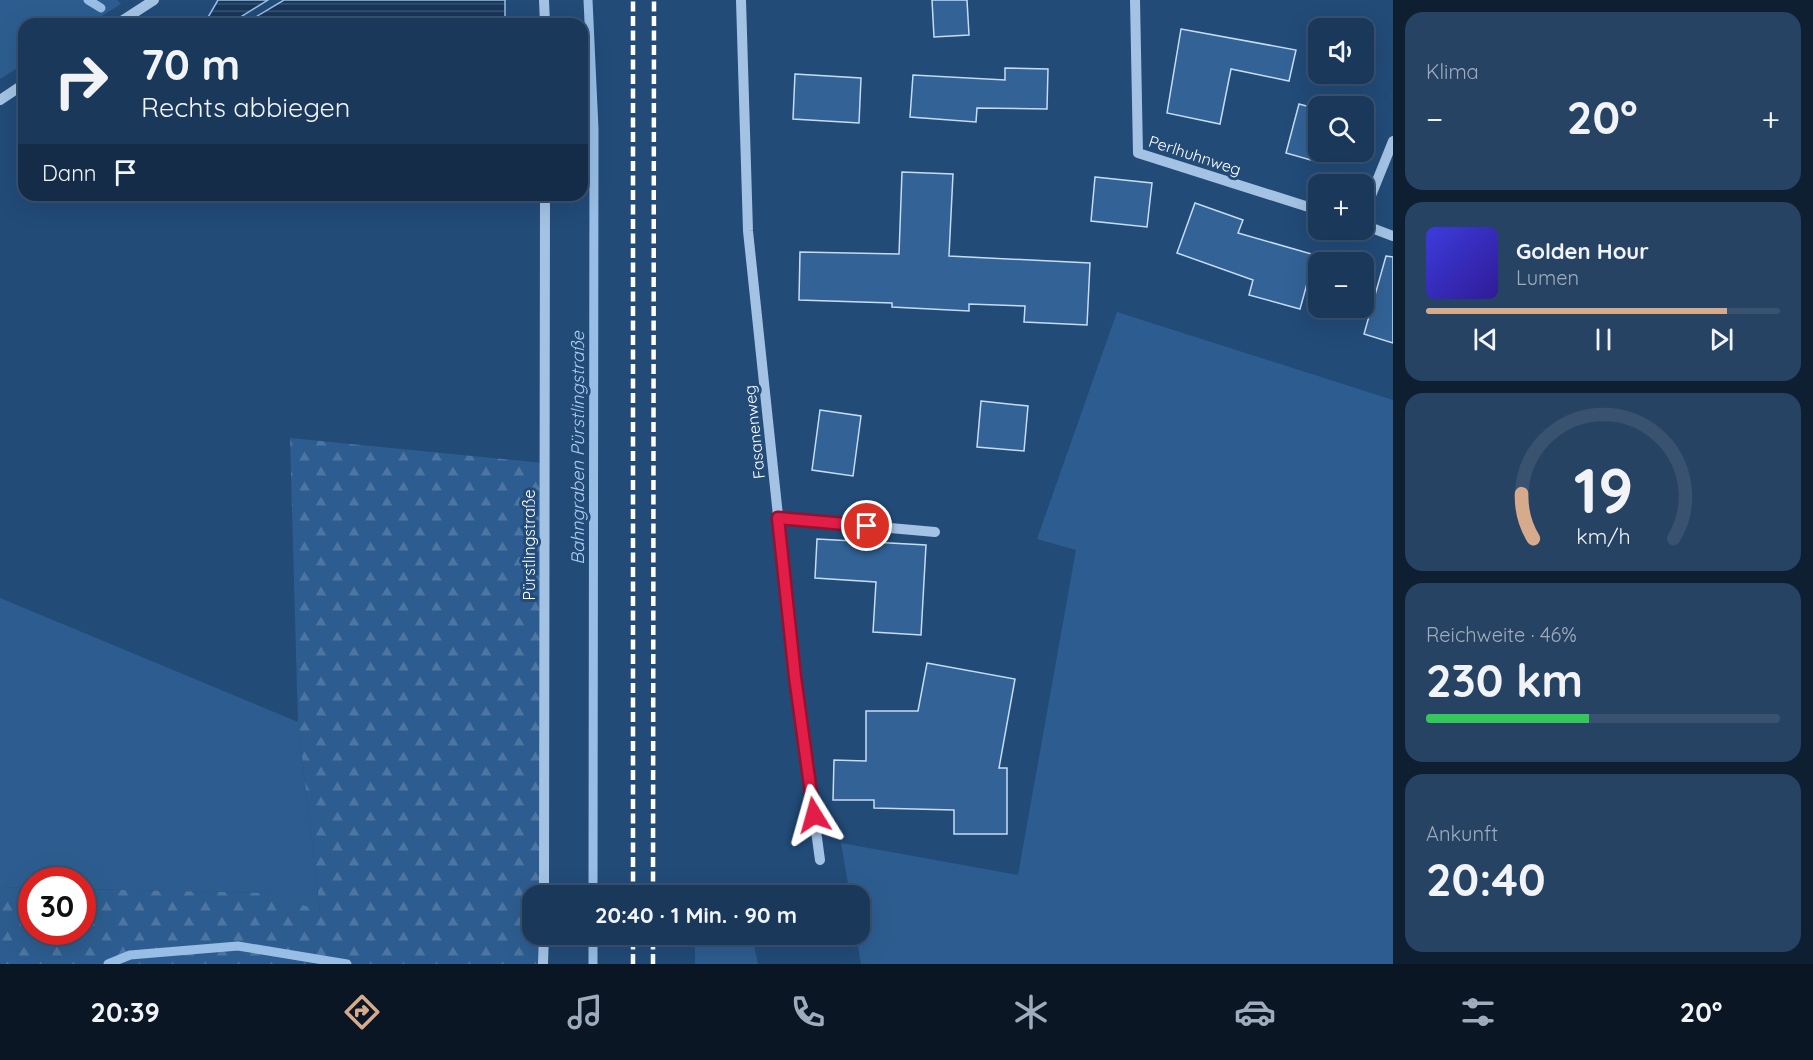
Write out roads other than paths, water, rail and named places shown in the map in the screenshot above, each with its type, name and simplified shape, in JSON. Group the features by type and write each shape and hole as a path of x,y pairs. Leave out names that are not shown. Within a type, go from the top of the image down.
{"street":[{"path":"126,18 154,0"},
{"path":"544,0 545,18"},
{"name":"Fasanenweg","path":"741,0 748,231 795,677 820,860"},
{"name":"Perlhuhnweg","path":"1135,0 1138,153 1308,207"},
{"path":"0,100 18,88"},
{"path":"1374,188 1393,141"},
{"name":"Pürstlingstraße","path":"544,201 544,885"},
{"path":"1374,229 1393,236"},
{"path":"778,518 935,532"},
{"path":"543,945 543,964"}],"waterway":[{"path":"88,0 101,8"},
{"name":"Bahngraben Pürstlingstraße","path":"588,0 594,129 593,885"},
{"name":"Bahngraben Pürstlingstraße","path":"593,945 593,964"},
{"path":"108,964 130,955 238,946 347,964"}],"railway":[{"path":"633,0 633,885"},
{"path":"653,885 654,0"},
{"path":"633,945 633,964"},
{"path":"653,945 653,964"}]}
